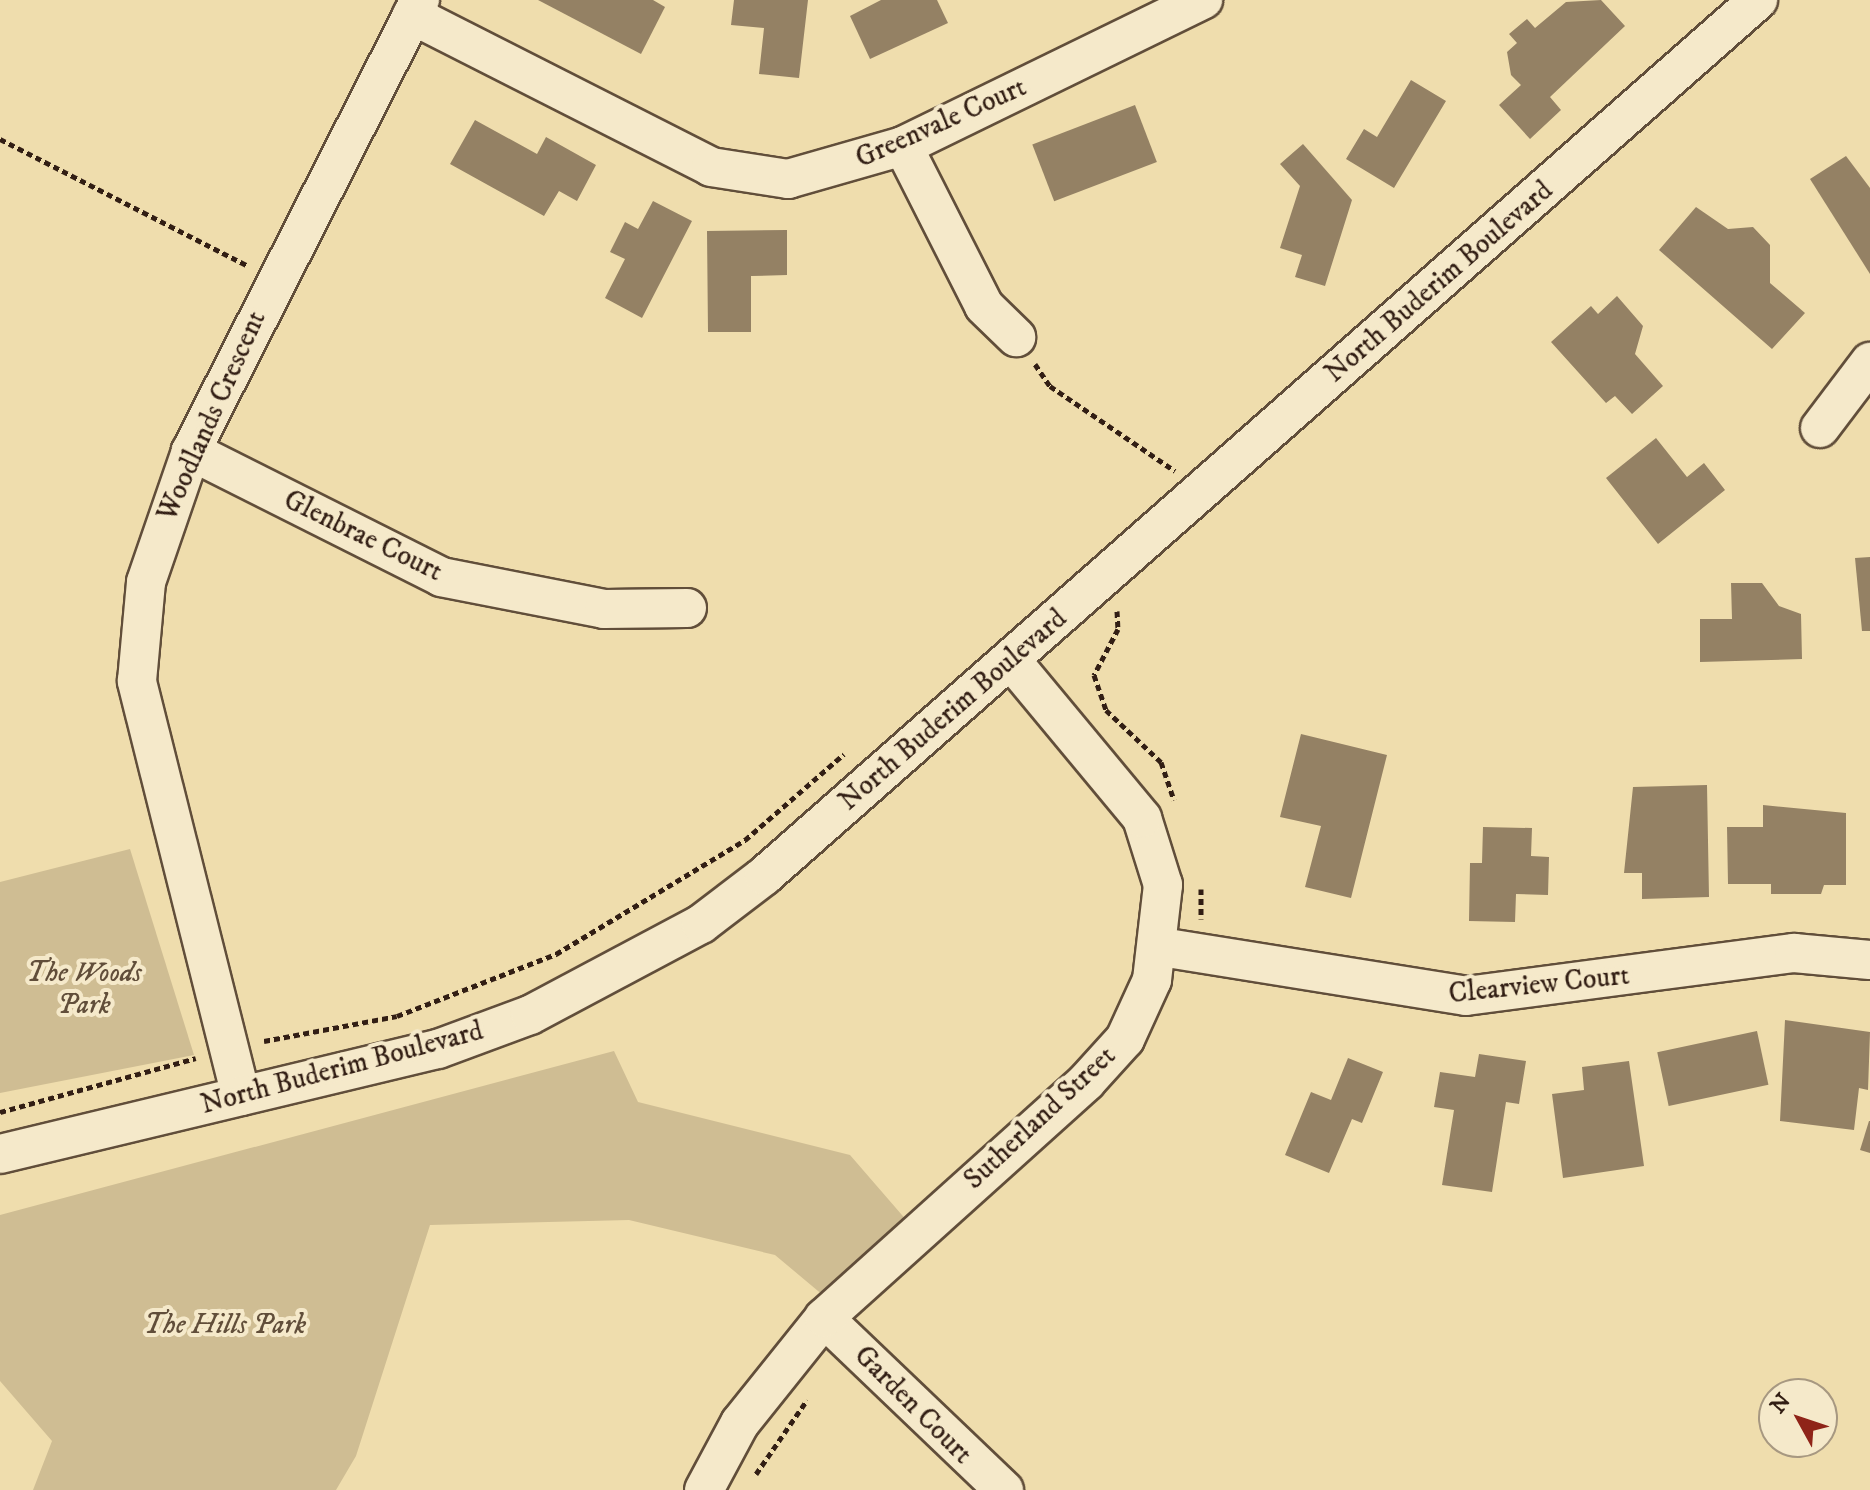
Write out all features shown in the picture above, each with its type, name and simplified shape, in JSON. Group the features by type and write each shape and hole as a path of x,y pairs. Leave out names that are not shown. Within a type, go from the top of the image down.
{"street":[{"name":"Greenvale Court","path":"416,8 711,167 788,179 903,146 1203,0"},
{"name":"North Buderim Boulevard","path":"0,1154 438,1049 530,1015 633,964 764,876 1011,660 1106,599 1203,490 1758,0"},
{"name":"Woodlands Crescent","path":"241,1096 137,681 146,582 191,451 273,279 416,8"},
{"path":"903,146 984,306 1016,337"},
{"path":"1820,428 1870,362"},
{"name":"Glenbrae Court","path":"191,451 441,577 604,609 687,608"},
{"name":"Sutherland Street","path":"704,1490 740,1423 824,1318 1113,1054 1136,1018 1161,947 1163,885 1142,818 1011,660"},
{"name":"Clearview Court","path":"1161,947 1417,994 1466,996 1794,953 1870,960"},
{"name":"Garden Court","path":"824,1318 1004,1490"}],"path":[{"path":"0,139 273,279"},
{"path":"1016,337 1050,386 1203,490"},
{"path":"1106,599 1118,629 1094,675 1106,710 1161,762 1176,806"},
{"path":"0,1112 228,1050 397,1016 556,954 745,840 852,748"},
{"path":"1201,881 1202,928"},
{"path":"753,1478 813,1391"}],"green space":[{"name":"The Woods Park","path":"130,849 194,1055 0,1093 0,882"},
{"name":"The Hills Park","path":"614,1051 638,1102 850,1155 908,1222 824,1296 775,1255 629,1220 430,1225 356,1456 336,1490 33,1490 52,1441 0,1381 0,1215"}],"building":[{"path":"538,0 653,0 665,7 641,54"},
{"path":"734,0 808,0 799,78 759,74 764,28 731,25"},
{"path":"881,0 937,0 948,23 870,59 850,16"},
{"path":"1601,0 1625,26 1550,97 1561,110 1530,139 1499,105 1521,85 1511,75 1507,52 1517,43 1509,34 1527,19 1535,28 1566,2"},
{"path":"1411,80 1446,101 1394,188 1346,159 1364,129 1377,137"},
{"path":"1135,105 1157,162 1054,201 1032,144"},
{"path":"475,120 537,154 546,137 596,165 577,201 559,191 544,216 450,164"},
{"path":"1303,144 1352,200 1325,286 1295,277 1302,255 1280,248 1300,186 1280,164"},
{"path":"1846,156 1870,188 1870,274 1810,179"},
{"path":"653,201 692,221 642,318 605,298 625,259 610,252 625,222 638,229"},
{"path":"1696,207 1728,229 1753,227 1770,245 1770,283 1805,313 1772,349 1659,250"},
{"path":"787,230 787,275 751,276 751,332 708,332 707,231"},
{"path":"1617,296 1643,326 1635,354 1663,386 1632,414 1615,396 1606,403 1551,342 1591,306 1598,314"},
{"path":"1656,438 1687,477 1704,463 1725,490 1658,544 1606,478"},
{"path":"1870,557 1870,631 1862,631 1855,558"},
{"path":"1731,583 1762,583 1779,606 1801,614 1802,659 1700,662 1700,619 1732,619"},
{"path":"1301,734 1387,755 1351,898 1305,887 1321,826 1280,817"},
{"path":"1707,785 1709,897 1642,899 1642,873 1624,873 1633,787"},
{"path":"1763,805 1846,813 1846,885 1824,885 1821,894 1771,894 1771,884 1728,884 1727,827 1763,827"},
{"path":"1483,827 1532,828 1531,856 1549,857 1548,895 1516,894 1515,922 1469,921 1470,863 1482,863"},
{"path":"1785,1020 1870,1032 1868,1090 1859,1088 1854,1130 1780,1121"},
{"path":"1757,1031 1768,1085 1669,1106 1657,1052"},
{"path":"1479,1054 1526,1061 1519,1104 1506,1102 1492,1192 1442,1185 1454,1110 1434,1107 1440,1072 1475,1077"},
{"path":"1348,1058 1383,1072 1362,1123 1352,1119 1329,1173 1285,1155 1311,1092 1331,1100"},
{"path":"1629,1061 1644,1166 1563,1178 1552,1094 1584,1090 1582,1067"},
{"path":"1870,1121 1870,1153 1860,1150"}]}
